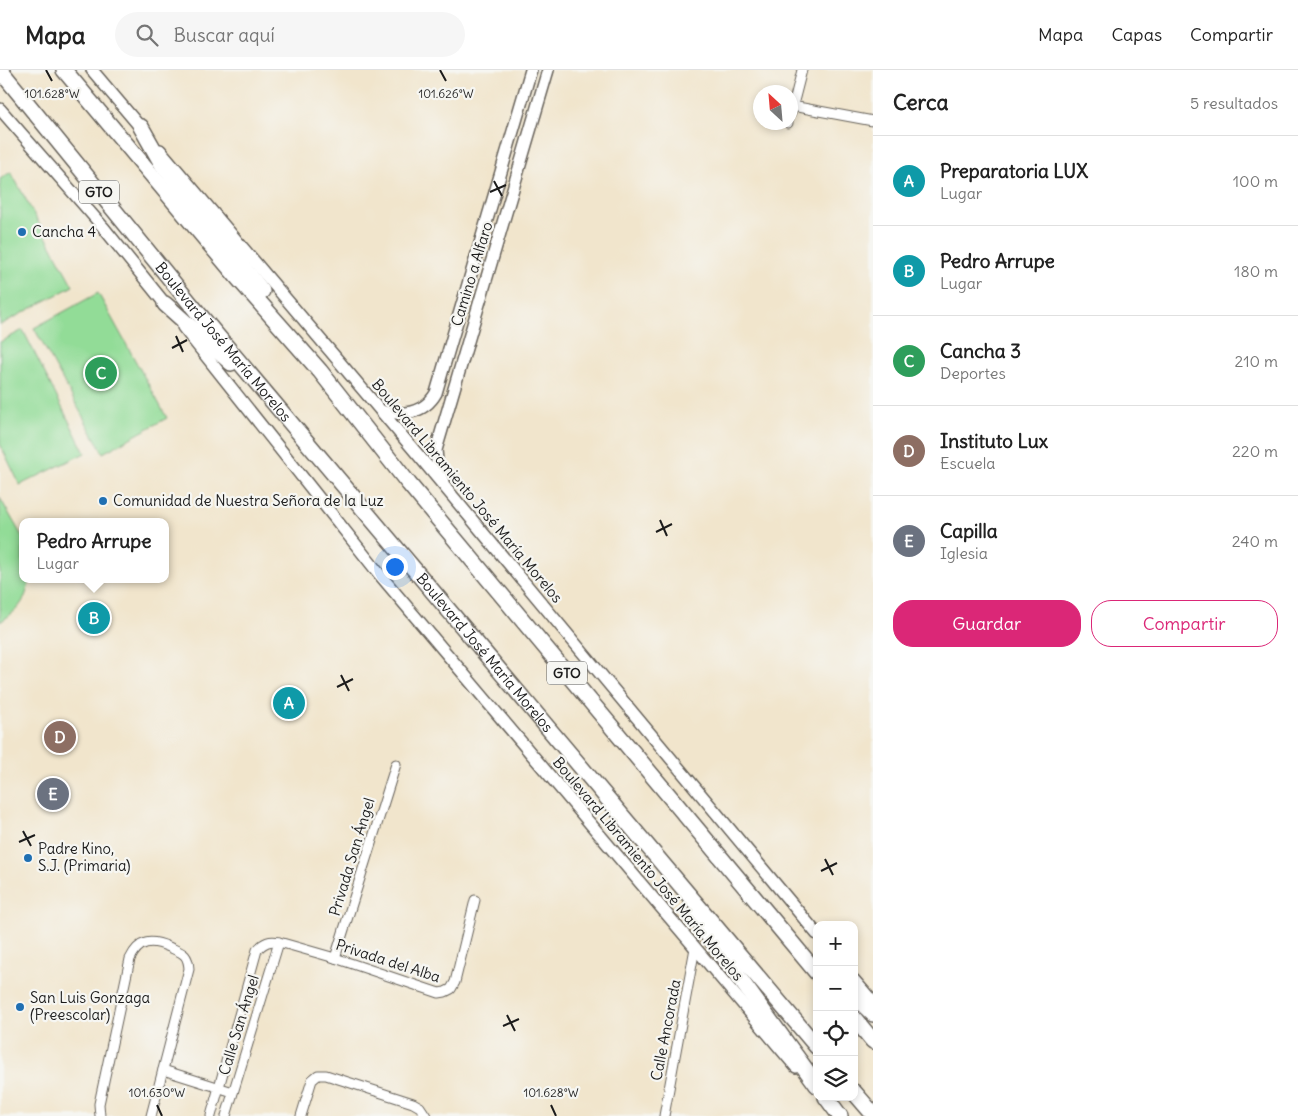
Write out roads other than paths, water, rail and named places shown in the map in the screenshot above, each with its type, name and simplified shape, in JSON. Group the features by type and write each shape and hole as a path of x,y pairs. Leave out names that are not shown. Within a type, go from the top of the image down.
{"main road":[{"name":"Boulevard José María Morelos","path":"0,70 198,313 813,1042"},
{"name":"GTO","path":"64,70 238,278 320,371 409,484 813,968"},
{"path":"141,127 162,164 286,323 320,371"},
{"path":"165,304 271,399"},
{"path":"686,892 705,931 813,1079"},
{"path":"769,915 813,957"},
{"path":"858,1000 873,1014"},
{"path":"858,1023 873,1041"},
{"path":"858,1097 873,1114"},
{"path":"829,1101 839,1116"}],"street":[{"name":"Boulevard Libramiento José María Morelos","path":"92,70 446,488 813,929"},
{"name":"Camino a Alfaro","path":"381,411 396,414 410,413 431,401 436,393 531,70"},
{"name":"Camino a Alfaro","path":"446,488 437,461 436,450 548,70"},
{"path":"798,85 802,70"},
{"name":"Boulevard Libramiento José María Morelos","path":"0,108 103,227 380,575 813,1087"},
{"path":"798,110 873,121"},
{"path":"518,114 534,117"},
{"name":"Privada San Ángel","path":"335,958 396,764"},
{"name":"Privada del Alba","path":"279,942 335,958 439,993 445,992 451,989 455,982 475,900"},
{"name":"Calle San Ángel","path":"211,1116 258,950 267,942 273,940 279,942 226,1116"},
{"path":"100,1116 99,1104 130,959 135,950 142,944 152,941 161,943 184,954 188,960 189,969 150,1116"},
{"name":"Calle Ancorada","path":"664,1116 695,948"},
{"path":"858,985 873,1002"},
{"path":"163,1070 233,1092"},
{"path":"301,1116 312,1080 318,1076 326,1075 413,1103 420,1107 426,1116"},
{"path":"826,1101 839,1116"}],"place":[{"name":"Cancha 4","path":"22,232"},
{"name":"Cancha 3","path":"101,373"},
{"name":"Comunidad de Nuestra Señora de la Luz","path":"103,501"},
{"name":"Pedro Arrupe","path":"94,618"},
{"name":"Preparatoria LUX","path":"289,703"},
{"name":"Instituto Lux","path":"60,737"},
{"name":"Capilla","path":"53,794"},
{"name":"Padre Kino, S.J. (Primaria)","path":"28,858"},
{"name":"San Luis Gonzaga (Preescolar)","path":"20,1007"}]}
